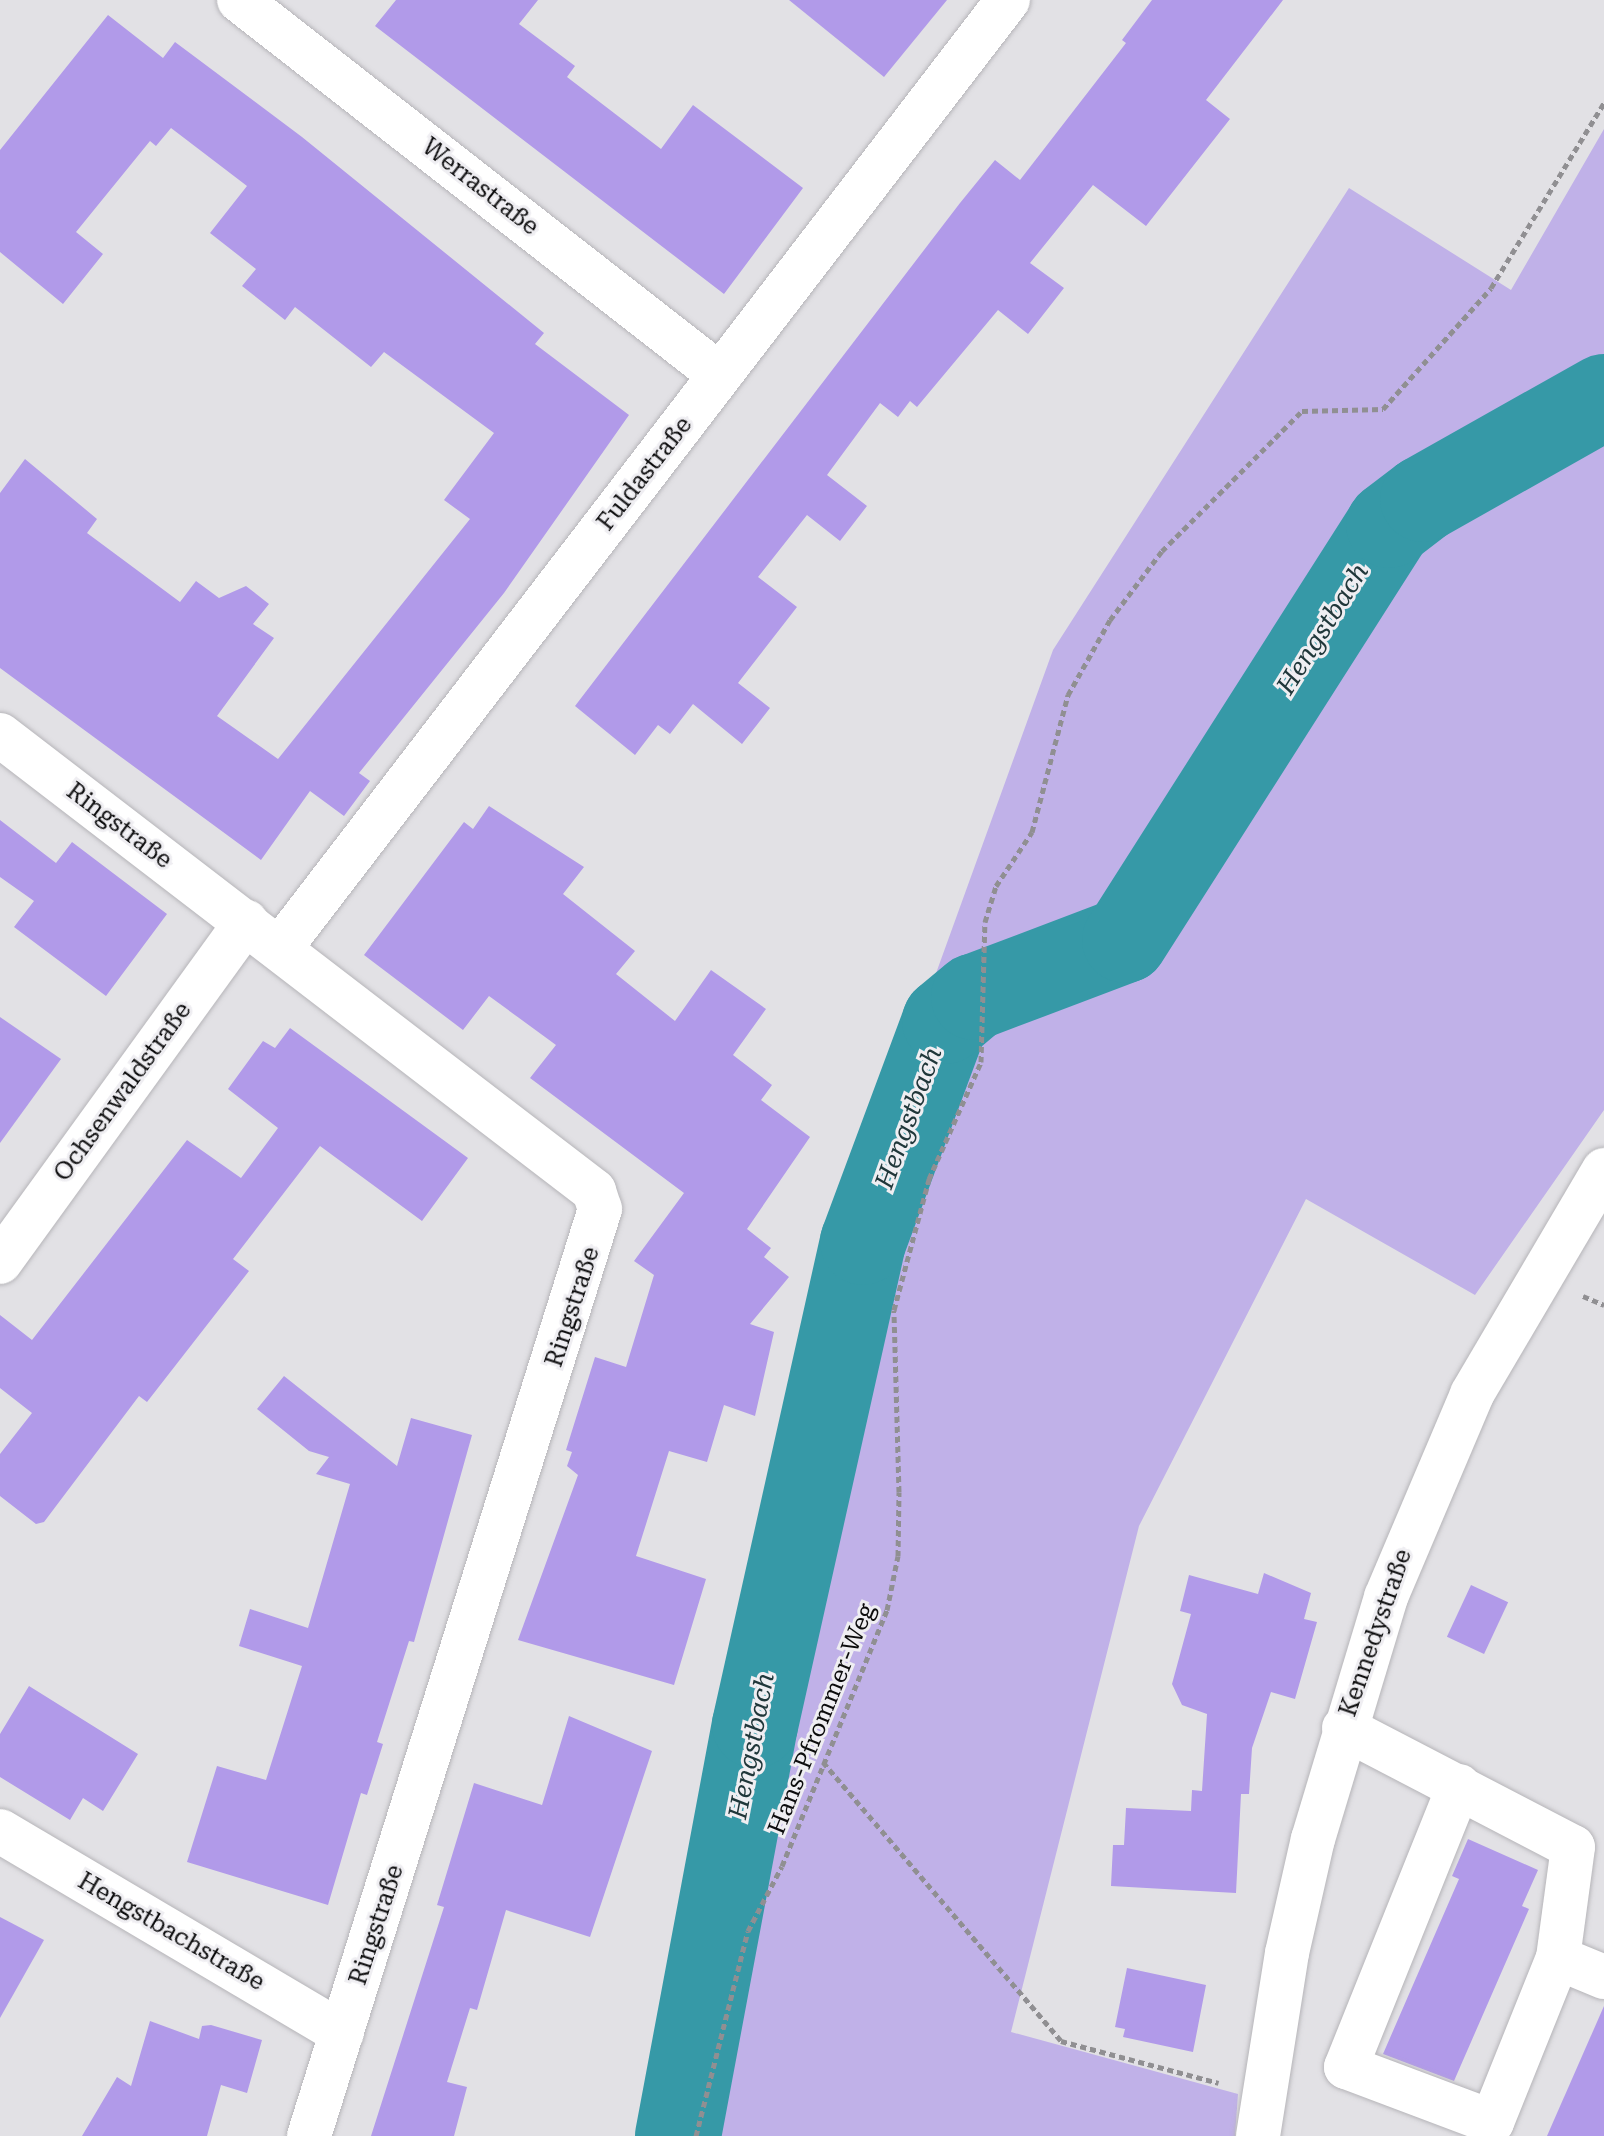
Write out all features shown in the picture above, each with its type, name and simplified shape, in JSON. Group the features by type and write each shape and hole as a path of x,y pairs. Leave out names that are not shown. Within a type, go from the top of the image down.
{"street":[{"name":"Werrastraße","path":"239,0 720,375"},
{"name":"Fuldastraße","path":"281,947 1008,0"},
{"name":"Ringstraße","path":"0,735 281,947 594,1191 600,1209 309,2136"},
{"name":"Ochsenwaldstraße","path":"0,1262 246,922"},
{"name":"Kennedystraße","path":"1260,2116 1287,1953 1344,1728 1428,1488 1472,1394 1604,1170"},
{"path":"1344,1728 1459,1786 1573,1847 1558,1958 1492,2122 1346,2067 1459,1786"},
{"name":"Hengstbachstraße","path":"0,1831 342,2033"},
{"path":"1558,1958 1604,1977"}],"path":[{"name":"Hans-Pfrommer-Weg","path":"696,2136 748,1931 782,1866 887,1610 898,1556 894,1310 929,1179 981,1062 985,1028 981,976 985,922 996,886 1032,832 1068,695 1110,620 1162,551 1302,411 1383,409 1491,288 1604,103"},
{"path":"823,1762 1061,2041 1260,2116"}],"shaded area":[{"path":"1604,129 1604,1110 1475,1295 1306,1199 1139,1526 1011,2032 1238,2094 1235,2136 713,2136 744,1990 682,1995 825,1280 1053,650 1349,188 1511,290"}],"building":[{"path":"396,0 538,0 519,24 575,66 567,77 661,149 693,105 803,188 724,294 375,26"},
{"path":"789,0 947,0 884,77"},
{"path":"1152,0 1283,0 1206,100 1230,119 1146,226 1093,185 1030,263 1064,288 1028,334 998,310 917,407 910,401 898,417 880,403 827,475 867,506 840,541 807,515 758,577 797,607 738,683 770,708 742,744 693,704 670,734 658,725 635,755 575,706 995,160 1020,180 1126,43 1122,40"},
{"path":"108,15 163,58 175,42 302,137 544,333 535,344 629,415 504,593 359,773 370,781 344,816 310,791 261,860 0,668 0,493 25,459 97,519 87,533 180,602 196,581 219,598 246,586 269,604 253,624 274,638 217,716 278,759 470,519 444,500 494,433 384,352 371,367 295,307 285,320 242,286 256,269 210,233 247,186 171,128 156,146 150,141 76,232 103,254 63,304 0,252 0,150"},
{"path":"489,806 584,867 563,894 635,951 616,974 675,1021 711,970 766,1009 733,1055 772,1085 761,1100 810,1137 747,1229 771,1248 764,1257 789,1277 750,1324 774,1332 755,1416 724,1405 707,1462 669,1451 636,1556 706,1579 674,1685 518,1640 578,1475 567,1466 572,1452 566,1450 595,1357 626,1367 654,1275 634,1261 684,1193 530,1078 556,1045 489,996 463,1030 364,955 464,822 473,829"},
{"path":"0,820 56,863 72,842 167,914 106,996 14,927 34,901 0,877"},
{"path":"0,1017 61,1059 0,1143"},
{"path":"290,1028 468,1158 422,1221 320,1146 233,1259 249,1271 147,1402 139,1396 44,1522 36,1524 0,1496 0,1454 32,1413 0,1388 0,1315 32,1340 187,1140 241,1178 278,1128 228,1089 263,1041 275,1048"},
{"path":"284,1376 397,1466 411,1418 472,1435 414,1642 409,1641 377,1742 383,1744 367,1795 361,1793 328,1905 187,1862 217,1766 266,1780 302,1666 239,1646 250,1609 308,1628 350,1484 316,1474 329,1457 309,1451 257,1409"},
{"path":"1264,1573 1311,1593 1304,1619 1317,1622 1295,1699 1271,1692 1252,1748 1249,1794 1241,1794 1236,1893 1111,1886 1113,1845 1124,1845 1126,1808 1191,1811 1192,1790 1202,1791 1207,1714 1182,1705 1172,1684 1191,1614 1180,1611 1189,1575 1258,1594"},
{"path":"1471,1585 1508,1602 1484,1654 1447,1637"},
{"path":"29,1686 138,1754 103,1811 83,1798 70,1820 0,1777 0,1734"},
{"path":"569,1716 652,1751 590,1937 506,1910 477,2010 470,2008 447,2082 467,2087 454,2136 371,2136 444,1907 437,1905 474,1783 542,1805"},
{"path":"1468,1839 1538,1870 1522,1906 1529,1909 1454,2081 1383,2054 1459,1879 1452,1876"},
{"path":"0,1917 44,1940 0,2018"},
{"path":"1127,1968 1206,1985 1193,2052 1123,2037 1125,2029 1115,2027"},
{"path":"1604,2006 1604,2136 1547,2136"},
{"path":"150,2021 199,2039 202,2026 211,2025 262,2040 247,2093 221,2085 207,2136 82,2136 117,2077 131,2086"}],"waterway":[{"name":"Hengstbach","path":"678,2136 755,1725 863,1242 945,1021 974,997 1125,940 1389,525 1423,499 1604,397"}]}
